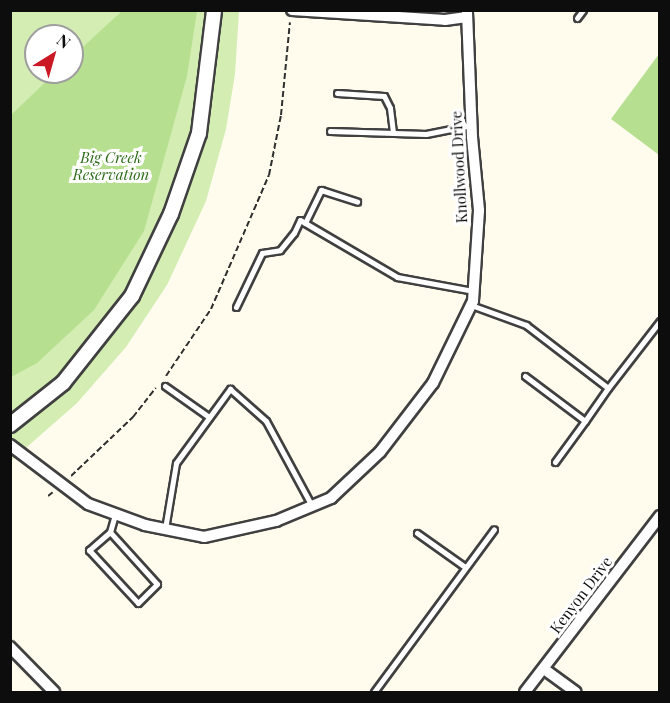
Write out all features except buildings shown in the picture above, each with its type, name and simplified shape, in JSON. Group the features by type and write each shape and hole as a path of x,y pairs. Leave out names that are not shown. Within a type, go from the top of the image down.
{"street":[{"path":"10,425 63,383 132,296 171,214 199,133 214,10"},
{"path":"291,14 306,11 384,13 445,20 467,14"},
{"name":"Knollwood Drive","path":"10,445 88,504 165,529 204,537 276,521 331,498 380,452 433,383 471,305 479,210 471,125 467,14"},
{"name":"Kenyon Drive","path":"525,693 660,516"},
{"path":"10,647 54,693"},
{"path":"544,669 576,693"}],"lane":[{"path":"577,18 583,10"},
{"path":"337,93 384,96 390,108 393,132"},
{"path":"330,130 426,134 471,125"},
{"path":"305,223 321,190 357,202"},
{"path":"236,307 262,253 280,250 294,233 300,220 397,277 473,291"},
{"path":"471,305 526,325 608,388"},
{"path":"555,462 660,321"},
{"path":"525,376 585,421"},
{"path":"165,386 209,417"},
{"path":"165,529 176,463 230,389 266,421 312,506"},
{"path":"110,532 157,584 138,603 89,550 110,532 115,514"},
{"path":"374,693 494,529"},
{"path":"417,533 465,567"}],"path":[{"path":"48,496 99,453 133,417 176,362 211,309 268,175 281,115 291,14"}],"green space":[{"name":"Big Creek Reservation","path":"11,11 239,11 235,74 226,129 206,201 167,285 126,347 77,403 11,461"},
{"path":"122,11 197,11 187,76 144,231 94,310 37,363 11,377 11,115 43,84 84,84 84,46"},
{"path":"659,54 659,155 611,119"}]}
